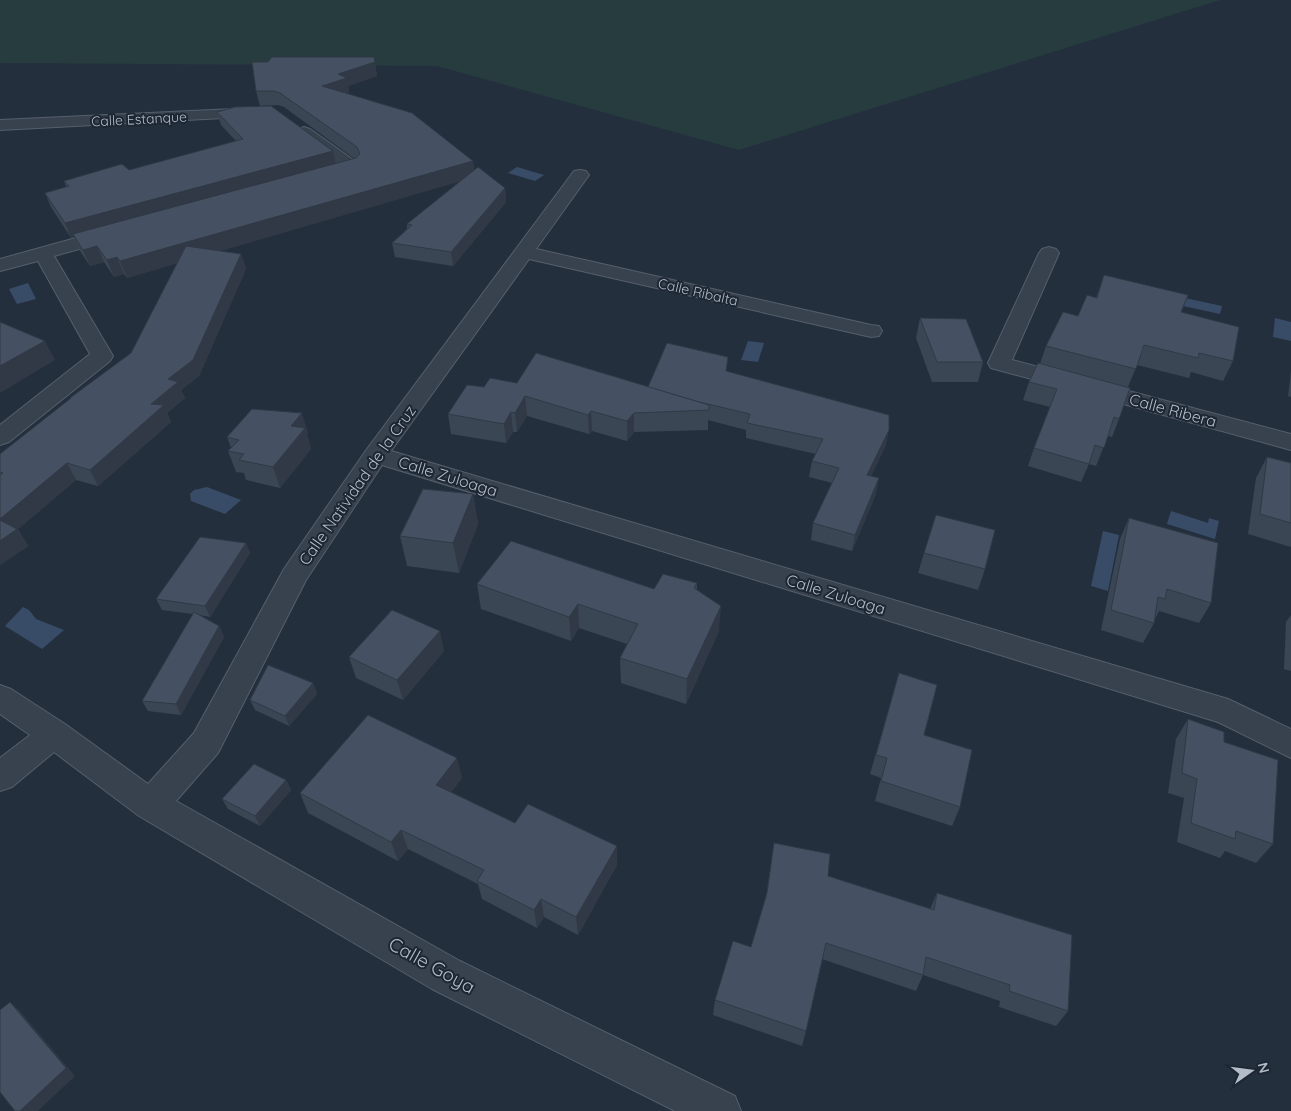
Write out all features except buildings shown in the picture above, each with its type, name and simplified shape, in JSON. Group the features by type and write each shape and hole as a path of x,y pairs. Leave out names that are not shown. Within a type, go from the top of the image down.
{"street":[{"name":"Calle Estanque","path":"0,125 268,113"},
{"path":"293,124 353,168 334,174"},
{"name":"Calle Natividad de la Cruz","path":"151,805 206,743 294,576 376,455 580,175"},
{"path":"0,265 128,230"},
{"path":"0,437 102,356 43,252"},
{"name":"Calle Ribalta","path":"525,252 871,331"},
{"name":"Calle Ribera","path":"1049,253 999,363 1291,442"},
{"name":"Calle Zuloaga","path":"376,455 1228,712 1291,744"},
{"name":"Calle Goya","path":"0,698 54,734 151,805 446,975 720,1111"},
{"path":"0,777 54,734"}],"green space":[{"path":"0,0 1220,0 739,150 437,66 0,63"}],"water":[{"path":"517,167 544,175 535,181 508,173"},
{"path":"28,283 36,299 17,304 9,289"},
{"path":"1185,298 1222,306 1220,314 1183,306"},
{"path":"1275,318 1291,322 1291,341 1273,337"},
{"path":"748,341 764,343 758,362 741,360"},
{"path":"207,487 241,500 225,514 191,501 190,494 194,490"},
{"path":"1171,511 1208,523 1209,518 1219,521 1215,539 1167,524"},
{"path":"1103,531 1119,535 1108,591 1091,586"},
{"path":"23,607 29,610 36,619 64,630 42,649 5,626"}]}
